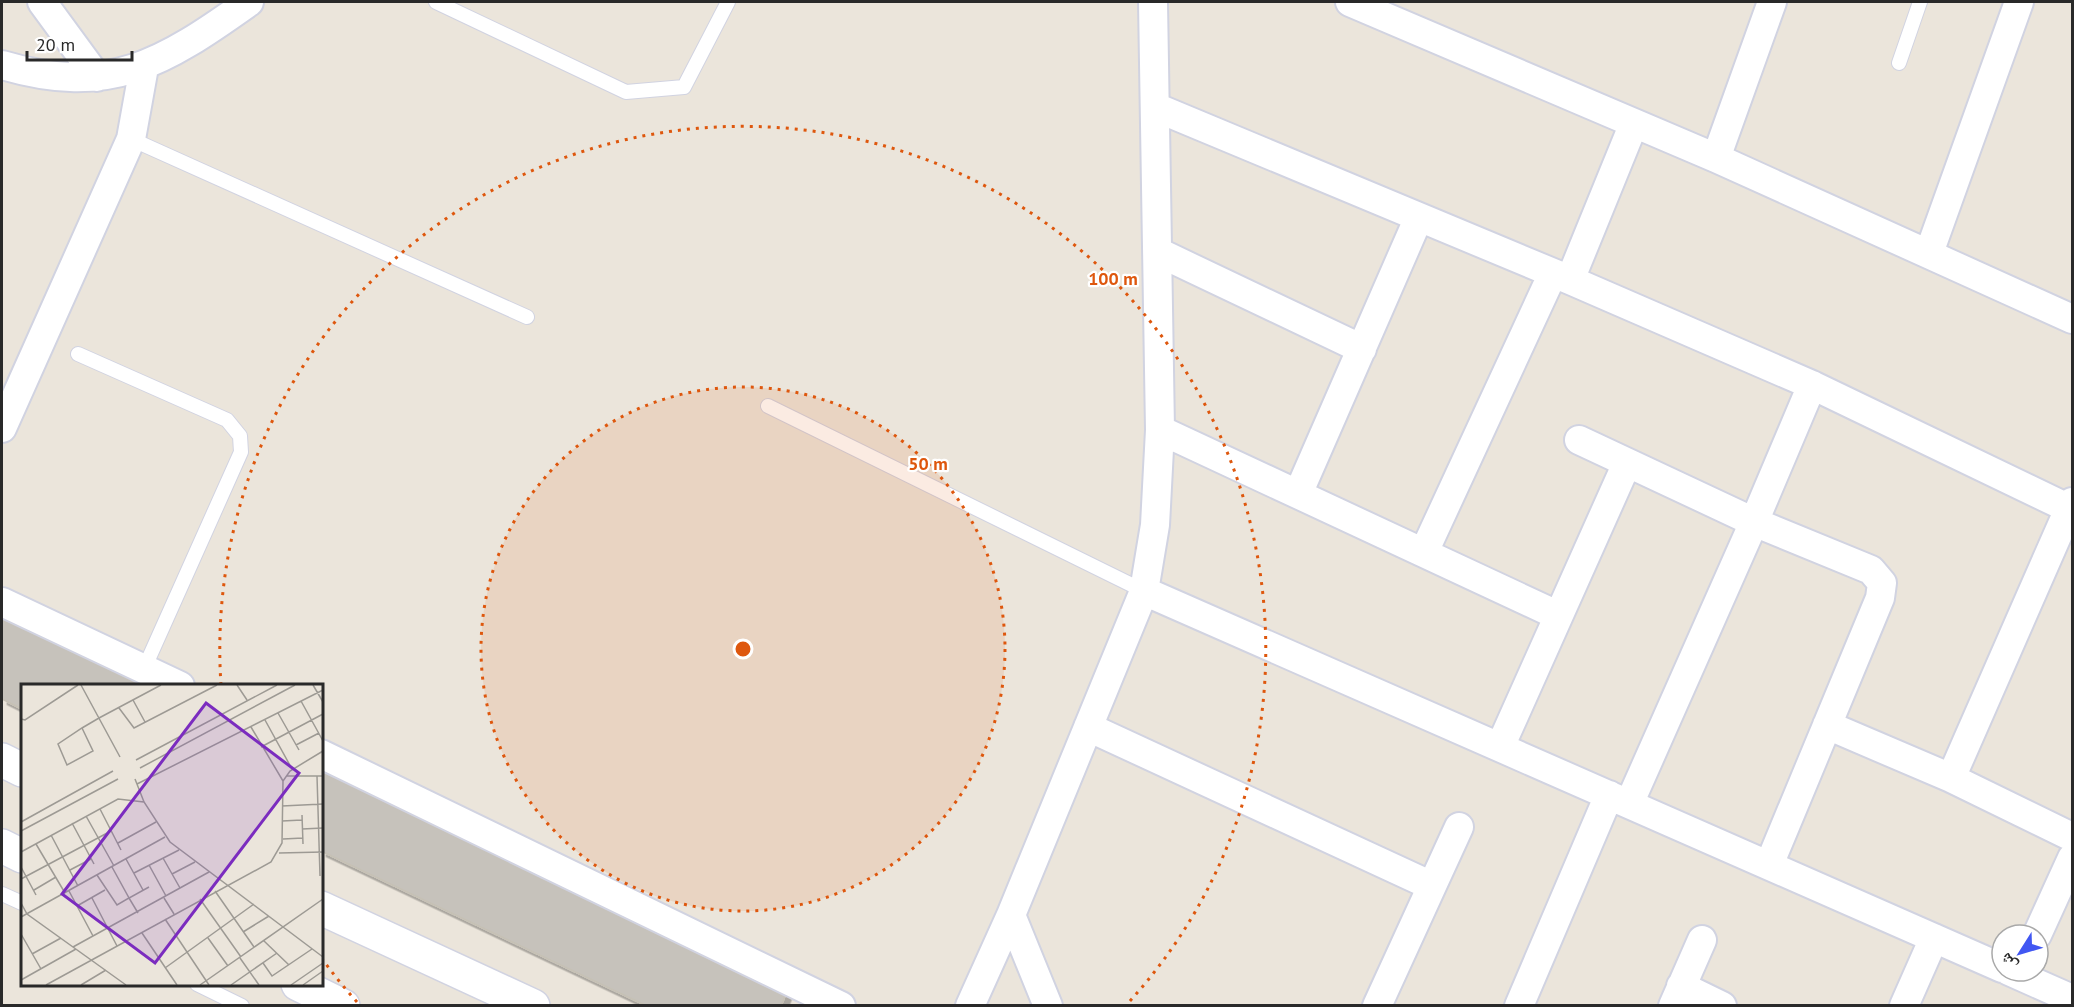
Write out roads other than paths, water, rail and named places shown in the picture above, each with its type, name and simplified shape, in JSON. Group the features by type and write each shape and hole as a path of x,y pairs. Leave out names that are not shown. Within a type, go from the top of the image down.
{"street":[{"path":"42,2 97,77"},
{"path":"3,69 34,75 97,77 144,67 195,40 249,2"},
{"path":"970,1005 1011,915 1144,591 1155,525 1160,430 1153,2"},
{"path":"1350,2 1396,11 1634,123 2073,319"},
{"path":"1716,158 1772,2"},
{"path":"1929,253 2019,2"},
{"path":"2,428 9,392 131,139 144,67"},
{"path":"1155,107 1561,276 1812,385 2072,507 1952,778"},
{"path":"1424,552 1634,123"},
{"path":"1298,494 1419,217"},
{"path":"1158,252 1362,349"},
{"path":"1519,1005 1754,522 1812,385"},
{"path":"1160,430 1557,615"},
{"path":"1580,440 1754,522 1871,570 1882,583 1880,598 1769,865"},
{"path":"1500,747 1557,615 1627,463"},
{"path":"1144,591 1990,962"},
{"path":"2,602 176,684"},
{"path":"1827,725 1952,778 2073,837"},
{"path":"1088,727 1432,886"},
{"path":"322,754 841,1005"},
{"path":"2,760 21,770"},
{"path":"1386,1002 1432,886 1460,827"},
{"path":"2,846 21,856"},
{"path":"2043,923 2073,858"},
{"path":"322,908 533,1005"},
{"path":"1011,915 1048,1005"},
{"path":"1904,1005 1934,938"},
{"path":"1702,940 1677,996 1722,1005"},
{"path":"2033,983 2062,1000"},
{"path":"302,986 343,1005"}],"lane":[{"path":"436,2 626,92 684,87 728,2"},
{"path":"1899,63 1920,2"},
{"path":"131,139 527,317"},
{"path":"78,354 227,420 240,436 241,452 144,669"},
{"path":"768,405 1144,591"},
{"path":"2,894 21,903"},
{"path":"201,986 242,1005"}]}
